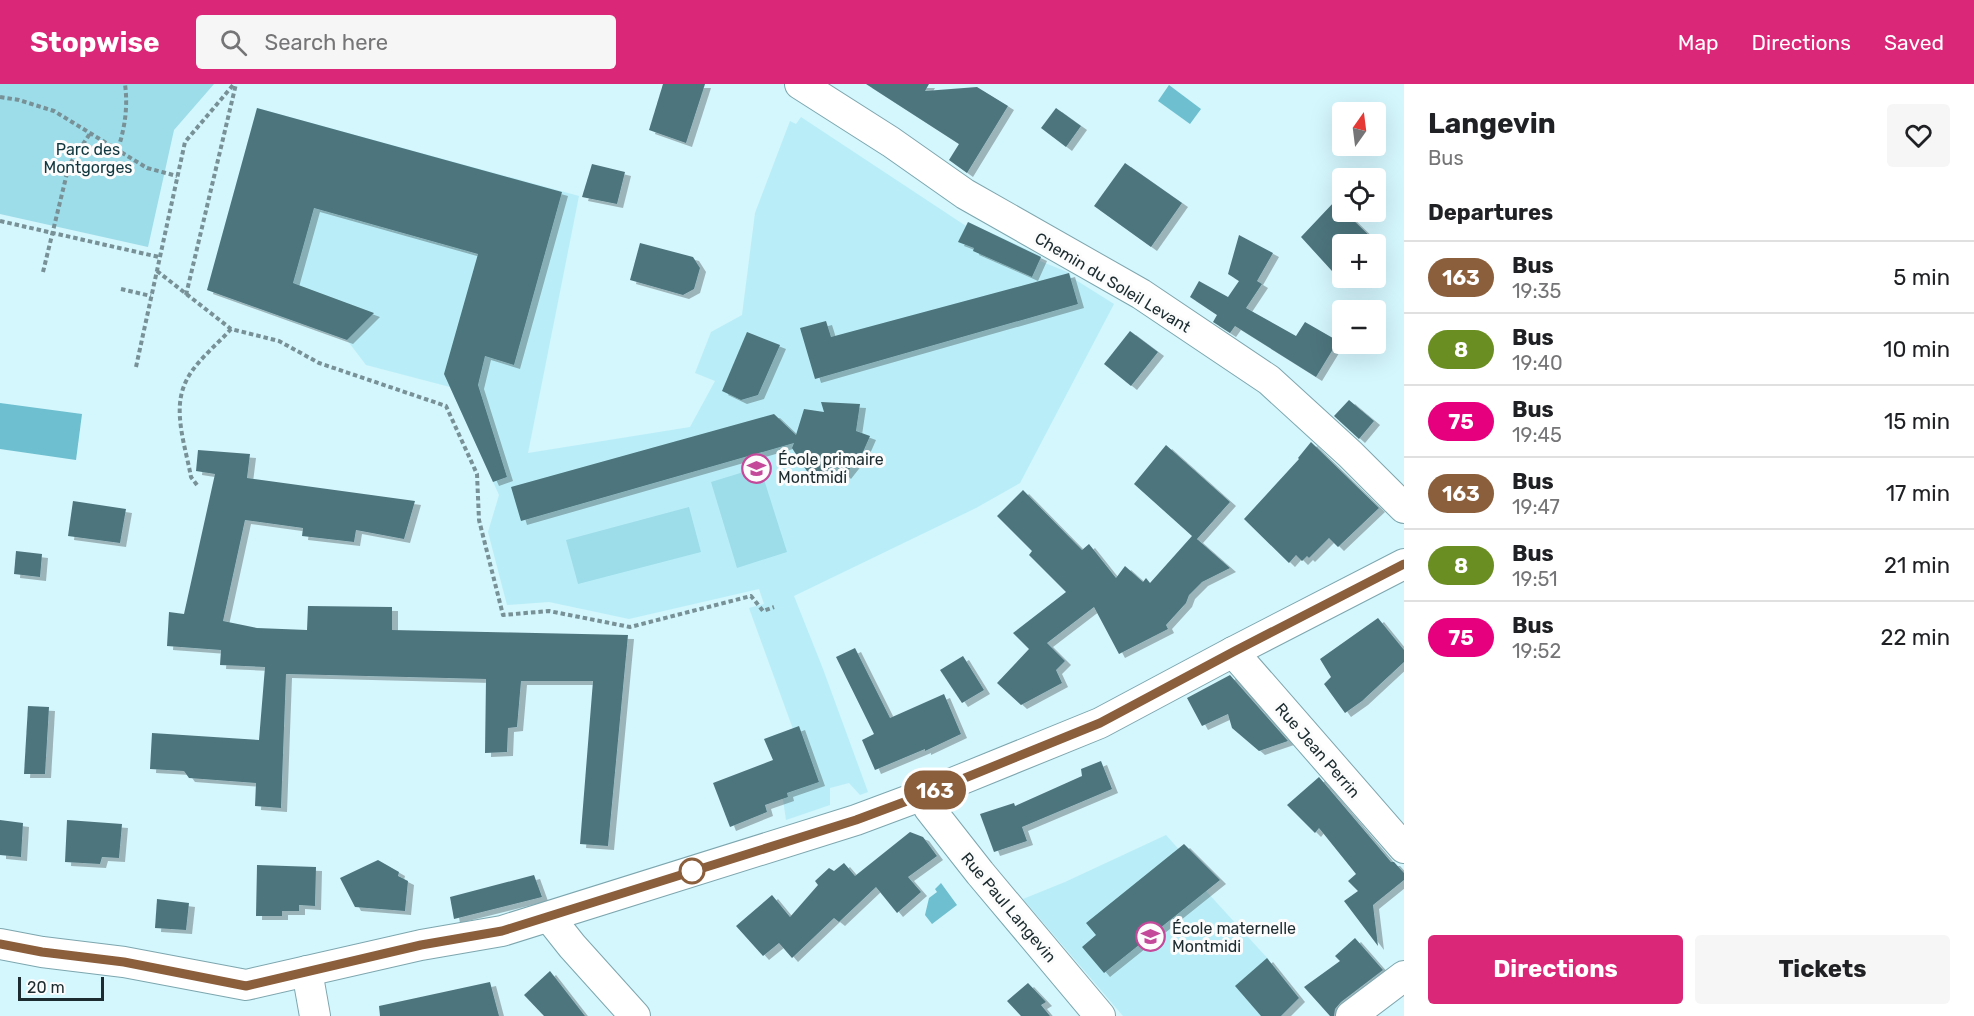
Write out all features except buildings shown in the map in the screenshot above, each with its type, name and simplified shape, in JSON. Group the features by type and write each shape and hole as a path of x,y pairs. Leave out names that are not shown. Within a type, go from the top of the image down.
{"street":[{"name":"Chemin du Soleil Levant","path":"808,86 964,194 1141,294 1269,380 1350,454 1404,508"},
{"path":"0,944 42,952 124,962 246,986 421,945 502,931 856,820 1100,723 1404,564"},
{"name":"Rue Jean Perrin","path":"1233,652 1404,848"},
{"name":"Rue Paul Langevin","path":"923,795 929,808 980,873 1100,1016"},
{"path":"549,916 572,946 635,1016"},
{"path":"306,971 315,1016"},
{"path":"1351,1016 1404,976"}],"path":[{"path":"118,149 127,104 125,84"},
{"path":"136,367 185,141 235,84"},
{"path":"186,295 235,84"},
{"path":"0,98 19,100 54,111 147,168 177,177"},
{"path":"43,272 69,165 91,132"},
{"path":"0,221 159,257"},
{"path":"157,271 231,330 279,341 319,363 447,406 477,474 479,520 503,615 549,611 630,627 751,596 763,610 774,608"},
{"path":"121,289 151,296"},
{"path":"197,485 191,477 180,414 180,399 184,384 194,369 231,330"}],"shaded area":[{"path":"1169,85 1201,109 1190,124 1158,101"},
{"name":"École primaire Montmidi","path":"257,108 579,196 528,453 690,427 715,381 695,373 711,332 742,315 755,213 790,121 796,124 801,117 966,226 968,222 1041,256 1040,261 1070,273 1071,277 1114,304 1020,483 976,508 794,596 868,792 860,795 849,783 830,788 830,805 786,820 779,772 764,739 780,733 788,752 793,729 749,608 764,604 759,589 629,619 549,602 507,605 488,532 499,495 450,387 366,365 347,340 207,290"},
{"path":"0,403 82,414 76,460 0,449"},
{"name":"École maternelle Montmidi","path":"1166,835 1190,862 1206,891 1269,960 1262,968 1236,986 1261,1016 1123,1016 1023,899"},
{"path":"941,883 957,905 932,924 925,915 929,898 937,892 935,889"}],"green space":[{"name":"Parc des Montgorges","path":"0,84 214,84 174,130 148,247 0,214"},
{"path":"760,467 787,552 737,568 711,482"},
{"path":"689,507 701,552 578,584 566,540"}],"bus line":[{"name":"163","path":"0,944 42,952 124,962 246,986 421,945 502,931 856,820 1100,723 1404,564"}],"place":[{"name":"École primaire Montmidi","path":"757,468"},
{"name":"École maternelle Montmidi","path":"1151,937"}]}
